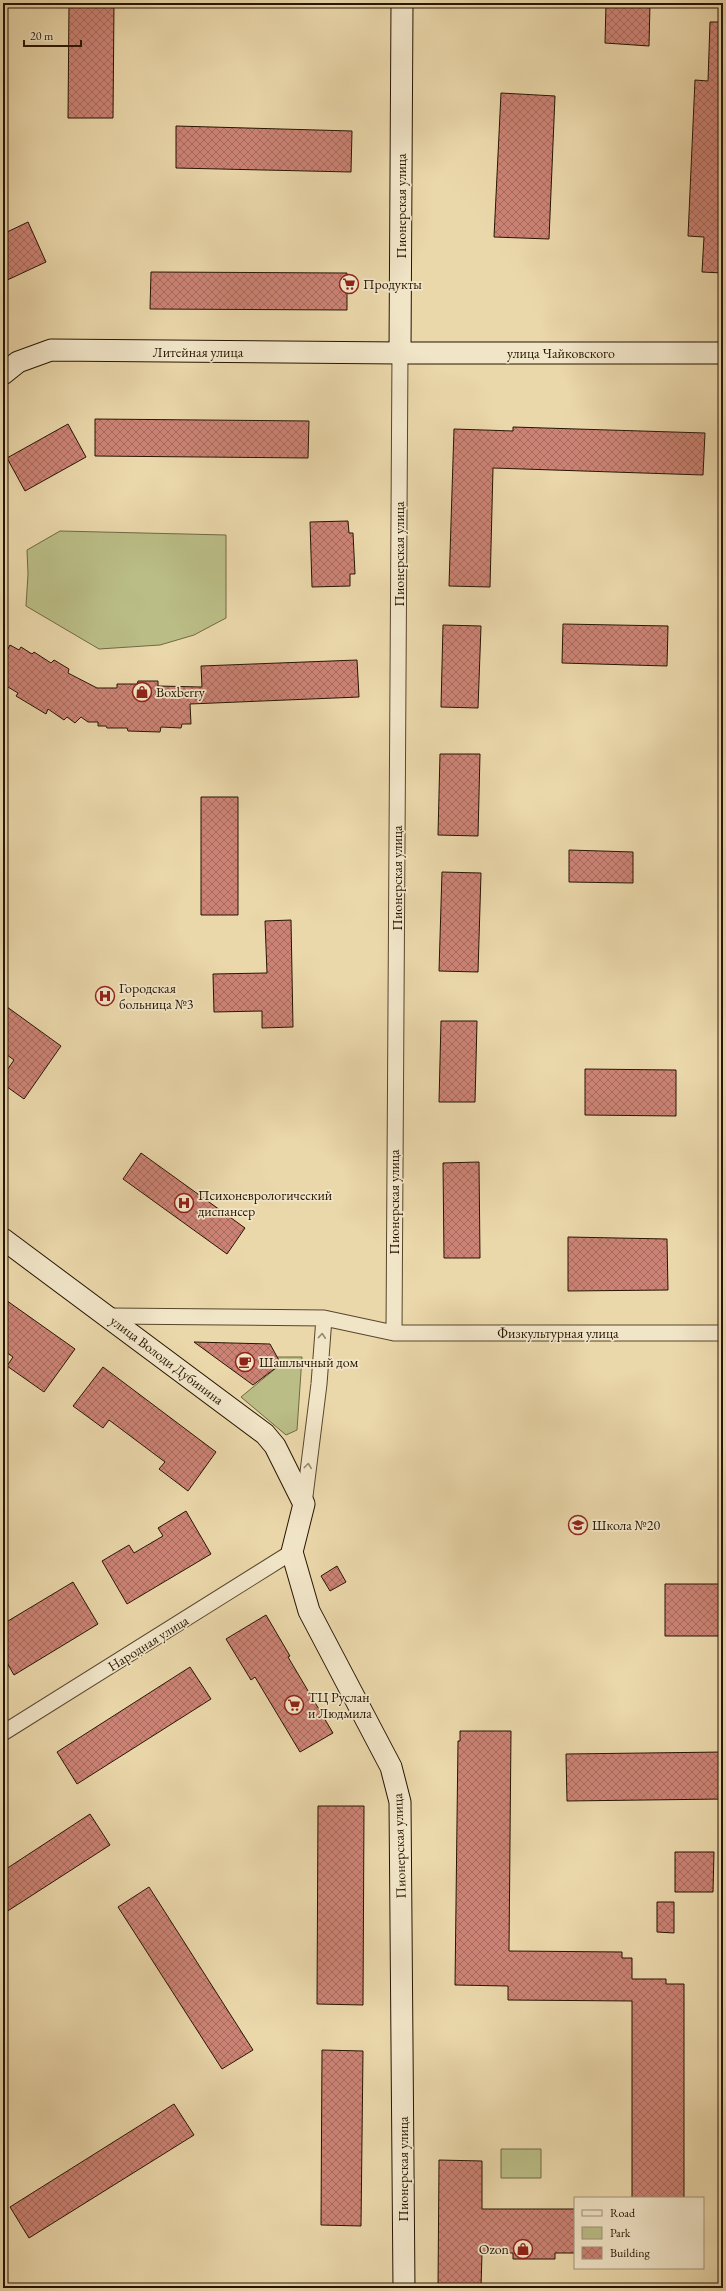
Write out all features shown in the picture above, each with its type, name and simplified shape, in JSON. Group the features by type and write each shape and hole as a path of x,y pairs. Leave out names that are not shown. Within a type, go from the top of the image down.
{"street":[{"name":"Пионерская улица","path":"394,1333 402,3"},
{"name":"Литейная улица","path":"3,374 18,362 51,350 400,353"},
{"name":"улица Чайковского","path":"400,353 723,353"},
{"name":"улица Володи Дубинина","path":"3,1239 109,1316 265,1434 275,1446 304,1504"},
{"path":"109,1316 324,1318 394,1333"},
{"name":"Пионерская улица","path":"324,1318 319,1384 304,1504 292,1552 309,1612 390,1767 400,1802 404,2288"},
{"name":"Физкультурная улица","path":"394,1333 723,1333"},
{"name":"Народная улица","path":"3,1733 292,1552"}],"green space":[{"path":"60,531 226,535 226,618 194,635 160,645 99,649 26,606 28,574 27,550"},
{"path":"277,1357 302,1357 297,1430 286,1435 241,1397 281,1364"},
{"path":"501,2149 541,2149 541,2178 501,2178"}],"building":[{"path":"69,3 114,3 113,118 68,118"},
{"path":"606,3 650,3 649,46 605,43"},
{"path":"710,22 723,22 723,273 702,272 704,237 688,236 695,80 708,81"},
{"path":"501,93 555,96 549,239 494,237"},
{"path":"176,126 352,131 351,172 176,168"},
{"path":"28,222 46,262 3,282 3,234"},
{"path":"151,272 347,273 347,310 150,309"},
{"path":"95,419 309,421 308,458 95,456"},
{"path":"68,424 86,457 25,491 7,458"},
{"path":"513,427 705,433 703,475 493,468 490,587 449,586 454,429 513,431"},
{"path":"348,521 349,533 353,533 355,574 350,574 350,586 312,587 310,522"},
{"path":"563,624 668,626 667,666 562,663"},
{"path":"443,625 481,626 478,708 441,707"},
{"path":"10,645 19,650 21,647 32,654 34,652 51,663 54,660 69,669 68,673 97,688 117,688 117,684 137,684 138,681 158,681 158,686 202,687 201,666 357,660 359,697 190,704 191,724 182,724 181,728 161,727 160,732 128,731 127,728 107,728 106,726 98,726 98,722 88,722 81,717 75,723 67,717 64,720 48,709 46,714 16,696 18,693 3,684 3,658"},
{"path":"440,754 480,754 478,836 438,835"},
{"path":"201,797 238,797 238,915 201,915"},
{"path":"569,850 633,852 633,883 569,882"},
{"path":"442,872 481,873 478,972 439,971"},
{"path":"291,920 293,1027 262,1028 262,1011 214,1012 213,974 267,973 265,921"},
{"path":"3,1004 61,1046 24,1099 3,1084 3,1076 14,1060 3,1052"},
{"path":"441,1021 477,1021 475,1102 439,1102"},
{"path":"585,1069 676,1070 676,1116 585,1115"},
{"name":"Психоневрологический диспансер","path":"141,1153 245,1228 227,1254 123,1179"},
{"path":"479,1162 480,1258 444,1258 443,1163"},
{"path":"568,1237 667,1239 668,1290 568,1291"},
{"path":"3,1298 75,1349 44,1392 7,1366 13,1357 3,1350"},
{"path":"194,1342 270,1344 281,1364 253,1385"},
{"path":"103,1367 216,1452 188,1491 159,1469 165,1462 109,1420 103,1428 73,1406"},
{"path":"186,1511 211,1554 127,1604 102,1561 129,1545 134,1553 163,1536 158,1528"},
{"path":"337,1566 346,1582 330,1591 321,1576"},
{"path":"73,1582 98,1624 14,1675 3,1656 3,1624"},
{"path":"665,1584 723,1584 723,1636 665,1636"},
{"path":"266,1615 290,1656 288,1657 333,1733 300,1752 255,1677 251,1680 226,1639"},
{"path":"190,1667 211,1699 77,1784 57,1752"},
{"path":"460,1731 511,1731 509,1951 622,1952 622,1958 632,1958 632,1979 666,1979 666,1984 684,1984 684,2197 632,2197 632,2001 508,2000 508,1986 455,1985 458,1741 460,1741"},
{"path":"723,1752 723,1799 567,1801 566,1754"},
{"path":"318,1806 364,1806 363,2005 317,2004"},
{"path":"90,1814 110,1845 3,1914 3,1871"},
{"path":"675,1852 714,1852 713,1892 675,1892"},
{"path":"149,1887 253,2050 222,2069 118,1907"},
{"path":"657,1902 674,1902 674,1933 657,1932"},
{"path":"322,2050 363,2051 361,2226 321,2225"},
{"path":"174,2104 194,2135 29,2238 10,2207"},
{"path":"439,2160 482,2161 482,2209 574,2209 574,2253 555,2253 555,2259 513,2259 513,2253 482,2253 481,2288 438,2288"}],"place":[{"name":"Продукты","path":"349,284"},
{"name":"Boxberry","path":"142,692"},
{"name":"Городская больница №3","path":"105,996"},
{"name":"Психоневрологический диспансер","path":"184,1203"},
{"name":"Шашлычный дом","path":"245,1362"},
{"name":"Школа №20","path":"578,1525"},
{"name":"ТЦ Руслан и Людмила","path":"294,1705"},
{"name":"Ozon","path":"523,2249"}]}
